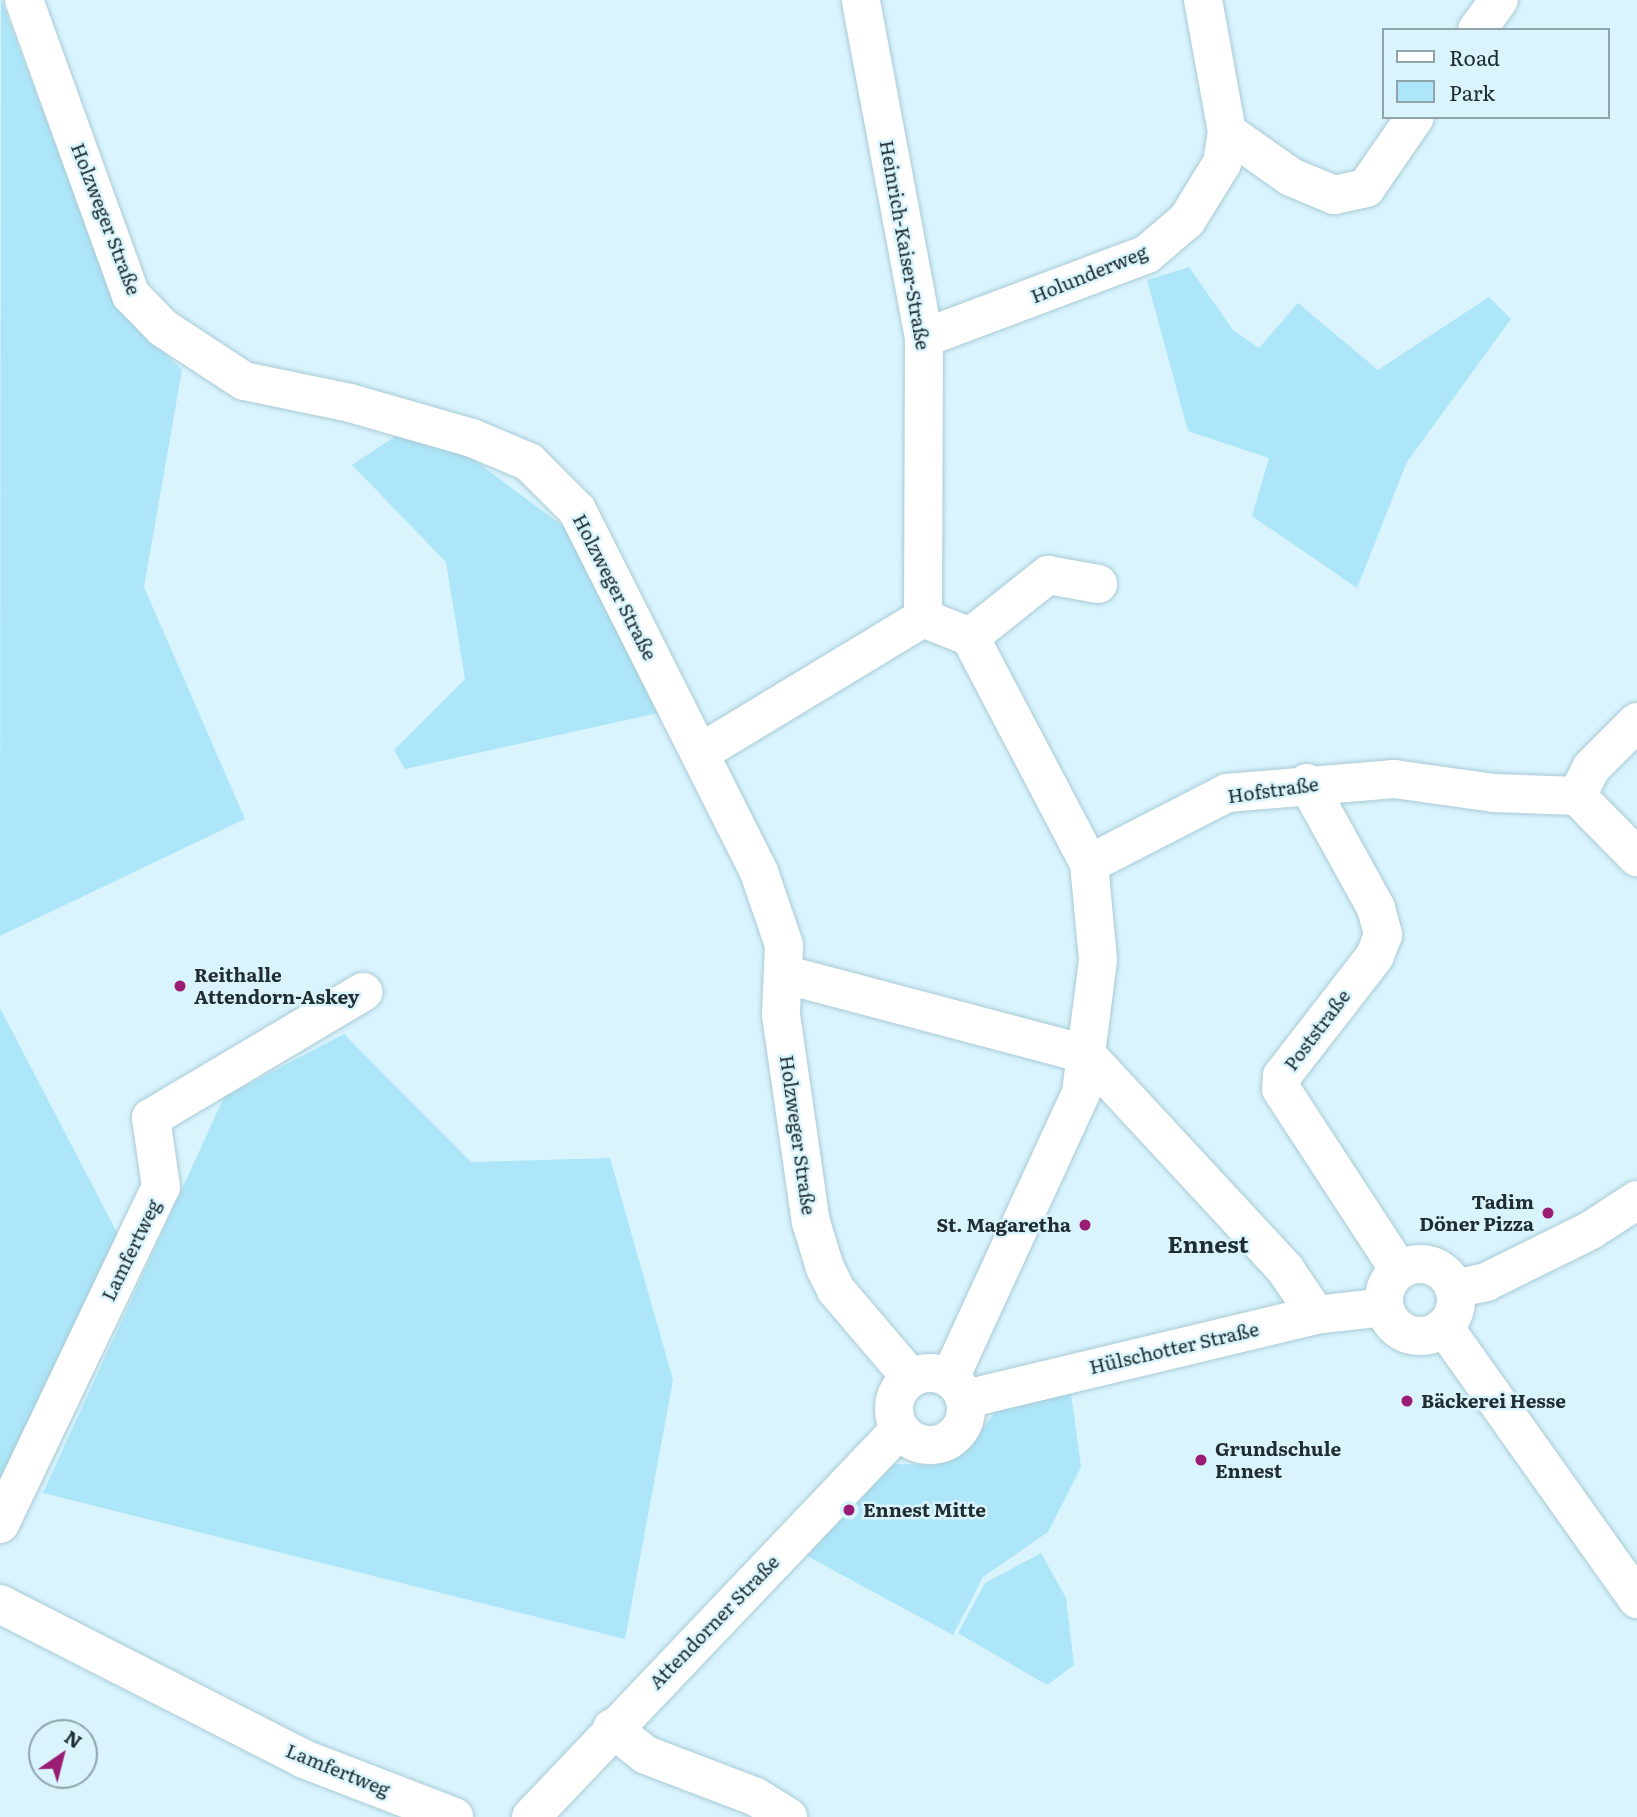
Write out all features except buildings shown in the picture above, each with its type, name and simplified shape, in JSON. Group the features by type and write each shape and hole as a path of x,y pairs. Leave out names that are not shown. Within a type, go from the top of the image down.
{"street":[{"name":"Heinrich-Kaiser-Straße","path":"861,0 925,338 923,618"},
{"name":"Holunderweg","path":"925,338 1147,254 1187,220 1222,163 1227,132 1203,0"},
{"path":"1479,28 1499,0"},
{"name":"Holzweger Straße","path":"28,2 131,295 163,328 244,381 350,403 472,438 529,463 577,510 759,872 784,946 785,1042 811,1222 825,1268 836,1290 911,1378"},
{"path":"1227,132 1291,177 1334,195 1366,188 1414,119"},
{"path":"970,637 1048,575 1098,584"},
{"path":"700,753 923,618 970,637 1089,864 1098,960 1081,1093 958,1388 964,1424 946,1442 920,1445 900,1429 894,1411 898,1392 911,1378 931,1372 958,1388"},
{"path":"1637,722 1591,768 1577,796 1637,857"},
{"name":"Hofstraße","path":"1089,864 1227,793 1307,783 1394,779 1493,793 1577,796"},
{"name":"Poststraße","path":"1307,783 1376,908 1383,935 1374,956 1282,1076 1281,1089 1399,1270"},
{"path":"783,974 1086,1054 1285,1269 1316,1315"},
{"name":"Lamfertweg","path":"0,1524 161,1187 151,1118 363,992"},
{"path":"1454,1289 1509,1270 1591,1230 1637,1200"},
{"path":"1420,1264 1441,1270 1454,1289 1452,1316 1444,1327 1431,1334 1409,1333 1391,1321 1384,1307 1384,1294 1399,1270 1420,1264"},
{"name":"Hülschotter Straße","path":"958,1388 1316,1315 1384,1307"},
{"path":"1444,1327 1637,1599"},
{"name":"Attendorner Straße","path":"531,1817 612,1728 900,1429"},
{"name":"Lamfertweg","path":"0,1604 304,1759 454,1817"},
{"path":"612,1728 646,1755 756,1797 788,1817"}],"green space":[{"path":"1,0 116,305 182,370 144,587 245,819 0,936"},
{"path":"1189,267 1233,330 1259,348 1298,303 1378,370 1489,297 1511,319 1407,462 1357,588 1252,516 1269,458 1188,431 1147,280"},
{"path":"402,432 473,459 572,533 658,713 405,769 394,750 465,679 446,562 352,465"},
{"path":"0,1008 124,1246 0,1494"},
{"path":"344,1034 471,1162 610,1158 673,1380 625,1639 43,1493 224,1097"},
{"path":"1069,1378 1081,1467 1048,1532 983,1577 953,1635 807,1556 893,1464 935,1465 963,1453 997,1410"},
{"path":"1041,1553 1066,1598 1074,1665 1047,1685 958,1633 985,1583"}],"place":[{"name":"Reithalle Attendorn-Askey","path":"180,986"},
{"name":"Tadim Döner Pizza","path":"1548,1213"},
{"name":"St. Magaretha","path":"1085,1225"},
{"name":"Bäckerei Hesse","path":"1407,1401"},
{"name":"Grundschule Ennest","path":"1201,1460"},
{"name":"Ennest Mitte","path":"849,1510"}],"district":[{"name":"Ennest","path":"1208,1243"}]}
